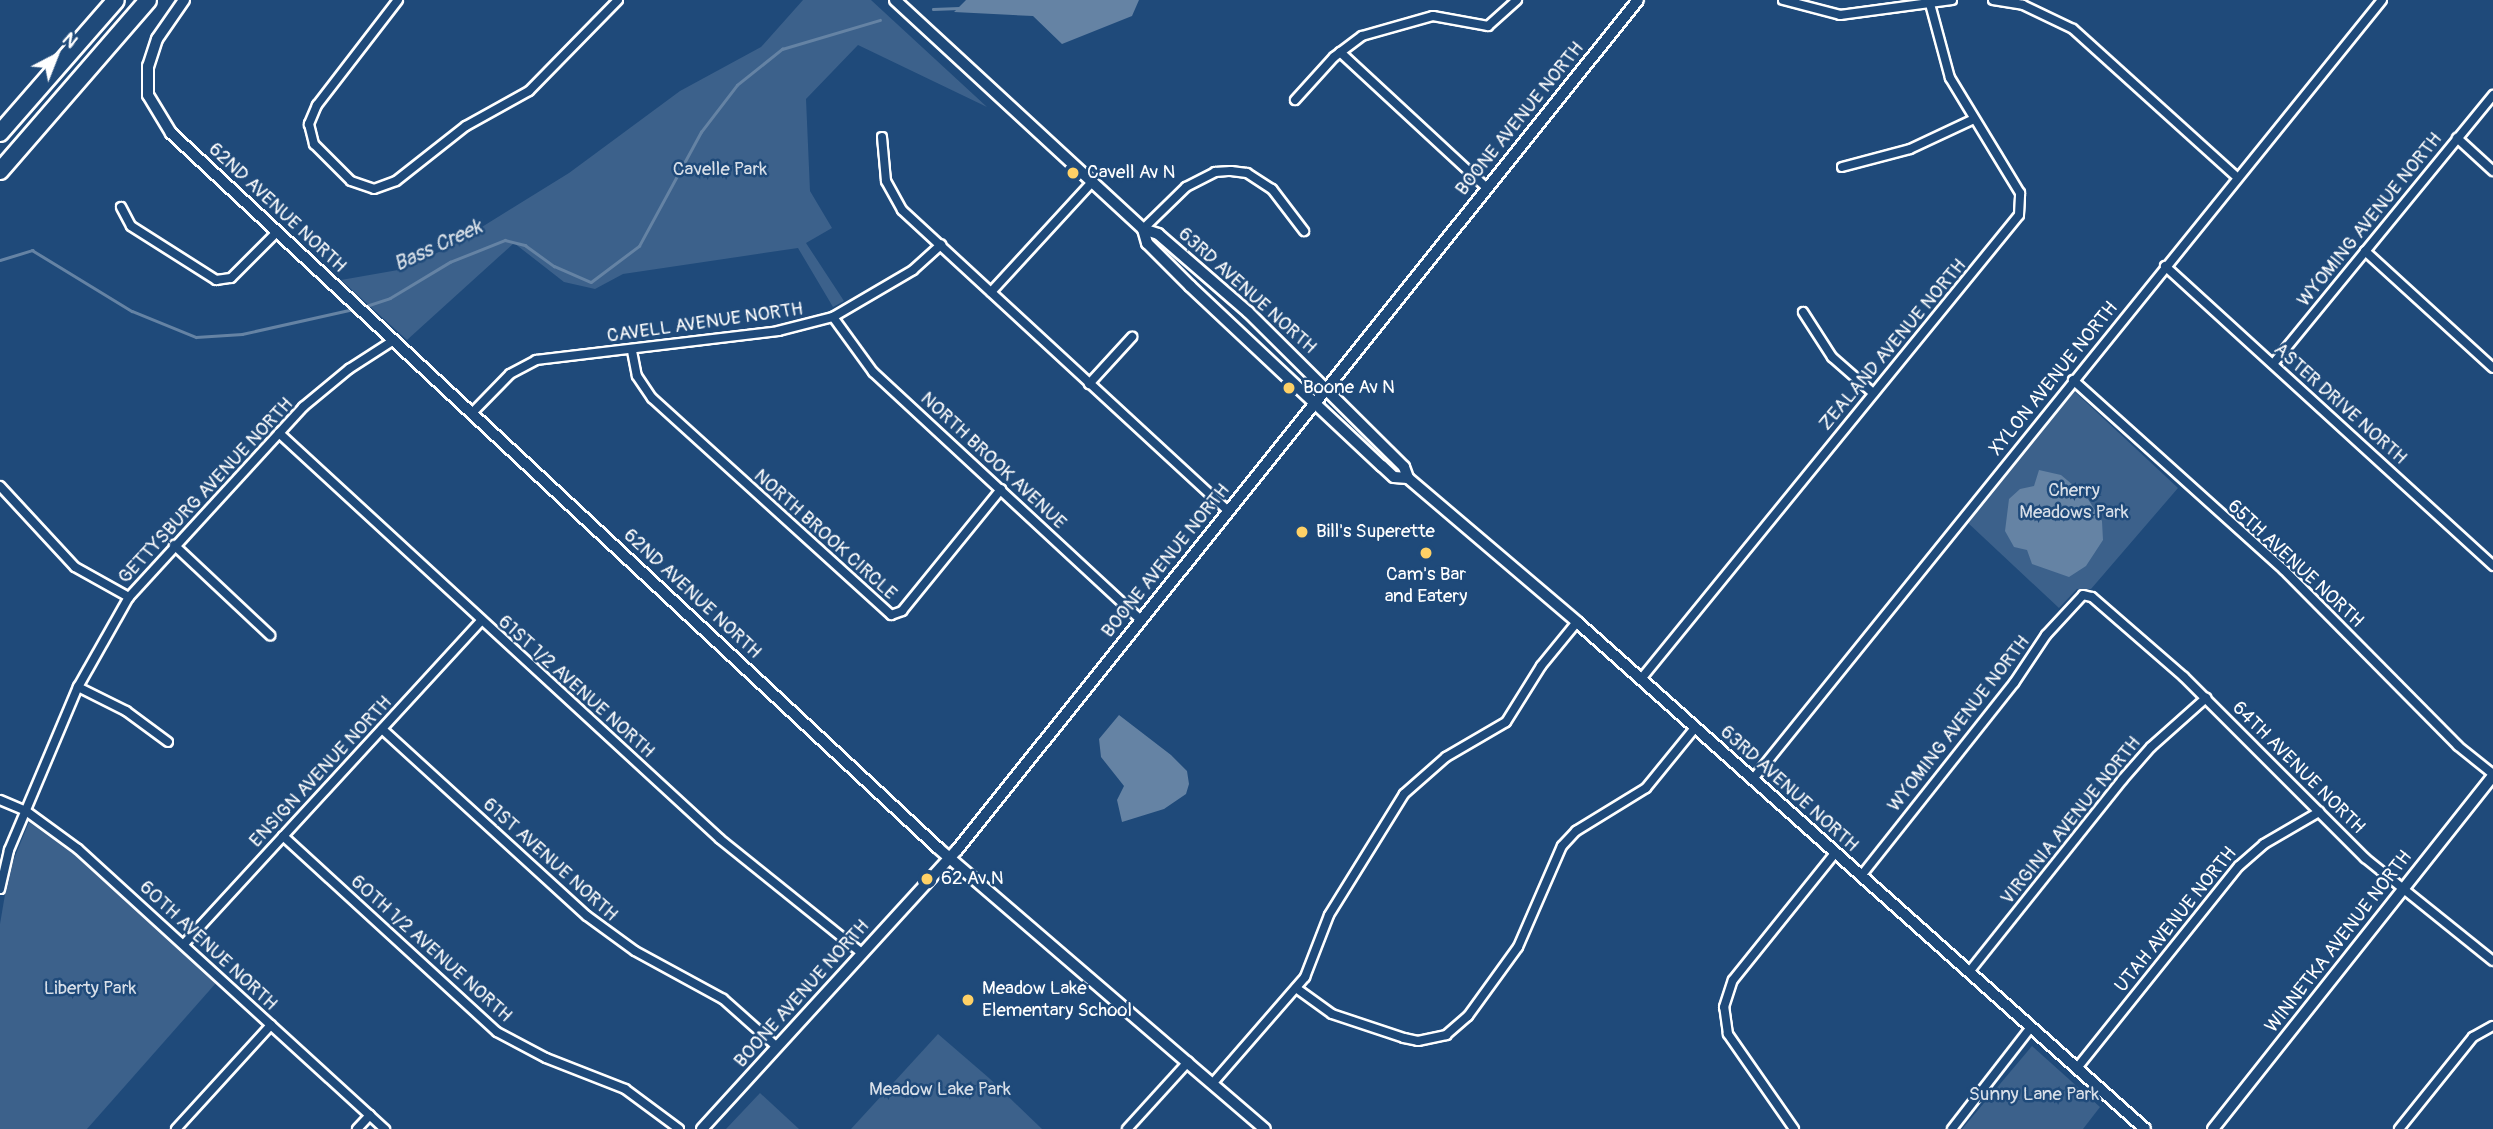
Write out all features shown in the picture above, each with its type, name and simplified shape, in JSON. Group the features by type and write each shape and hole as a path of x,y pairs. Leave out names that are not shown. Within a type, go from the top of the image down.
{"highway":[{"path":"0,133 116,0"},
{"path":"0,171 148,0"}],"street":[{"name":"62ND AVENUE NORTH","path":"184,0 151,51 148,95 162,122 950,858 1265,1129"},
{"path":"398,0 311,113 309,134 334,164 362,187 385,187 466,126 529,91 618,0"},
{"name":"63RD AVENUE NORTH","path":"895,0 1143,229 1167,242 1327,387 1404,467 1408,478 1577,622 2145,1129"},
{"path":"1294,100 1340,52 1381,27 1433,16 1488,26 1517,0"},
{"name":"BOONE AVENUE NORTH","path":"702,1129 950,858 1638,0"},
{"path":"1783,0 1840,15 1952,0"},
{"path":"1993,0 2023,5 2073,29 2237,177"},
{"name":"XYLON AVENUE NORTH","path":"1753,779 2382,0"},
{"name":"ZEALAND AVENUE NORTH","path":"1641,679 2019,215 2020,193 1946,68 1929,1"},
{"path":"1340,52 1487,188"},
{"name":"WYOMING AVENUE NORTH","path":"2273,364 2493,95"},
{"path":"1842,167 1910,149 1974,119"},
{"path":"883,137 889,192 940,245 1228,511"},
{"path":"2457,138 2493,171"},
{"path":"1143,229 1186,187 1215,172 1231,171 1247,173 1272,189 1304,231"},
{"path":"991,292 1092,182"},
{"path":"121,207 131,226 216,280 231,278 277,232"},
{"name":"63RD AVENUE NORTH","path":"1143,229 1147,243 1190,286 1317,402 1394,477 1408,478"},
{"name":"CAVELL AVENUE NORTH","path":"472,413 510,374 536,360 632,351 778,331 833,317 904,276 940,245"},
{"path":"2365,251 2493,368"},
{"name":"ASTER DRIVE NORTH","path":"2165,266 2493,566"},
{"path":"1803,312 1832,357 1873,393"},
{"name":"NORTH BROOK AVENUE","path":"833,317 873,372 1141,620"},
{"path":"1089,384 1132,337"},
{"name":"GETTYSBURG AVENUE NORTH","path":"0,889 26,811 78,687 129,597 174,545 325,386 394,340"},
{"name":"NORTH BROOK CIRCLE","path":"632,351 637,376 652,398 891,615 902,611 1001,489"},
{"name":"65TH AVENUE NORTH","path":"2073,380 2284,570 2458,746 2493,775"},
{"name":"61ST 1/2 AVENUE NORTH","path":"279,433 480,622 720,839 863,953"},
{"path":"0,486 75,567 129,597"},
{"path":"174,545 270,635"},
{"name":"WYOMING AVENUE NORTH","path":"1861,876 2014,683 2046,635 2083,595"},
{"name":"64TH AVENUE NORTH","path":"2083,595 2092,597 2206,698 2319,813 2403,889 2493,961"},
{"name":"ENSIGN AVENUE NORTH","path":"184,944 480,622"},
{"path":"1212,1084 1296,988 1312,964 1329,915 1404,794 1446,757 1506,722 1541,666 1577,622"},
{"path":"78,687 126,711 168,742"},
{"name":"VIRGINIA AVENUE NORTH","path":"1969,972 2122,780 2151,747 2206,698"},
{"path":"1296,988 1332,1014 1404,1038 1418,1041 1446,1035 1468,1017 1518,947 1562,846 1576,831 1646,788 1695,728"},
{"name":"61ST AVENUE NORTH","path":"382,729 587,916 635,951 723,999 777,1047"},
{"name":"WINNETKA AVENUE NORTH","path":"2213,1129 2493,775"},
{"name":"60TH AVENUE NORTH","path":"0,800 26,811 78,849 385,1129"},
{"name":"UTAH AVENUE NORTH","path":"2077,1068 2239,866 2264,844 2319,813"},
{"name":"60TH 1/2 AVENUE NORTH","path":"283,836 497,1032 546,1058 625,1089 679,1129"},
{"path":"1794,1129 1728,1034 1724,1007 1733,981 1835,853"},
{"path":"176,1129 271,1025"},
{"path":"2399,1129 2473,1037 2493,1026"},
{"path":"1952,1129 2031,1027"},
{"path":"1127,1129 1188,1062"},
{"path":"357,1129 370,1115"}],"green space":[{"name":"Cavelle Park","path":"803,0 871,0 987,107 858,45 806,99 810,191 832,228 806,243 844,301 833,307 798,248 623,274 595,289 564,282 514,243 407,340 341,280 398,270 448,248 569,173 680,91 761,47"},
{"name":"Cherry Meadows Park","path":"2073,390 2178,488 2091,589 2077,589 2059,608 1967,522"},
{"name":"Liberty Park","path":"29,822 82,860 216,983 87,1129 0,1129 0,924 9,871"},
{"name":"Meadow Lake Park","path":"938,1034 989,1078 1042,1129 851,1129"},
{"name":"Sunny Lane Park","path":"2032,1046 2100,1107 2083,1129 1962,1129"},
{"path":"760,1093 799,1129 726,1129"}],"shaded area":[{"path":"966,0 1139,0 1132,16 1062,44 1033,16 954,12"},
{"path":"2039,470 2061,475 2086,496 2102,521 2103,540 2086,566 2069,577 2032,564 2027,550 2014,547 2005,531 2009,499 2020,489 2034,486"},
{"path":"1119,715 1171,755 1187,771 1189,784 1186,794 1164,809 1122,822 1117,800 1124,786 1101,757 1099,739"}],"waterway":[{"name":"Bass Creek","path":"933,9 959,8"},
{"name":"Bass Creek","path":"363,307 390,298 450,262 505,240 525,245 554,266 591,282 639,246 701,132 737,85 782,49 880,20"},
{"name":"Bass Creek","path":"0,260 32,250 132,311 196,337 242,334 354,309"}],"place":[{"name":"Cavell Av N","path":"1073,173"},
{"name":"Boone Av N","path":"1289,388"},
{"name":"Bill's Superette","path":"1302,532"},
{"name":"Cam's Bar and Eatery","path":"1426,553"},
{"name":"62 Av N","path":"927,879"},
{"name":"Meadow Lake Elementary School","path":"968,1000"}]}
